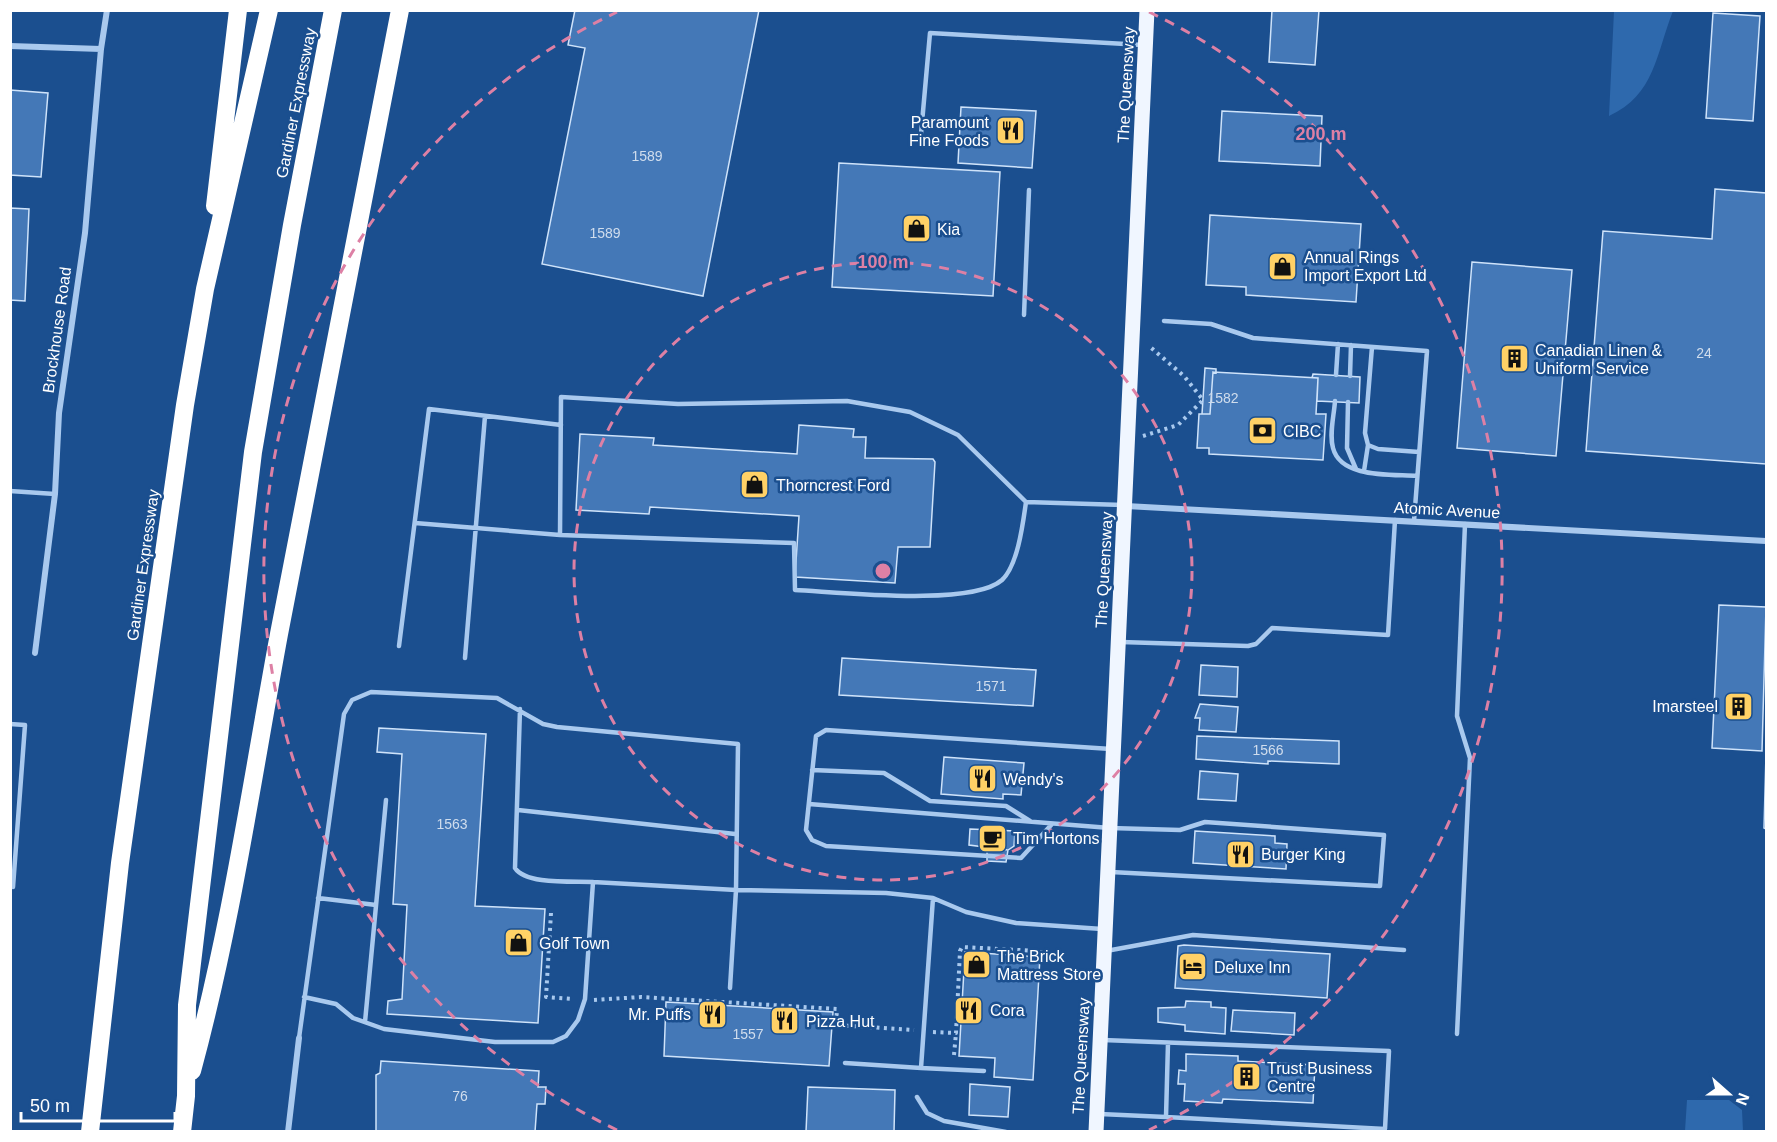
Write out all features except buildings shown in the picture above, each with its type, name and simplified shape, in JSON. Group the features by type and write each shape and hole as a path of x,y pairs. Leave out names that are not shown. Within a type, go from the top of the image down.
{"highway":[{"path":"205,289 238,10"},
{"name":"Gardiner Expressway","path":"90,1131 120,863 185,405 205,289 270,10"},
{"name":"Gardiner Expressway","path":"182,1131 186,1096 187,1005 252,464 292,225 333,10"},
{"path":"186,1096 210,1007 230,909 280,626 400,10"}],"main road":[{"name":"The Queensway","path":"1096,1131 1147,10"}],"street":[{"name":"Brockhouse Road","path":"35,653 55,494 59,413 85,233 101,49 107,10"},
{"path":"10,46 101,49"},
{"name":"Atomic Avenue","path":"1126,506 1767,541"},
{"path":"288,1131 299,1038"}],"lane":[{"path":"921,134 930,33 1146,45"},
{"path":"1024,315 1029,190"},
{"path":"1164,321 1211,324 1253,338 1427,351 1414,521"},
{"path":"1336,375 1338,344"},
{"path":"1350,376 1351,345"},
{"path":"1364,471 1368,446 1365,433 1372,347"},
{"path":"560,535 561,397 678,404 847,401 910,412 958,435 1026,502 1126,506"},
{"path":"1335,401 1333,447 1343,464 1364,471 1417,476"},
{"path":"1348,402 1346,438 1349,457 1356,469"},
{"path":"399,646 429,409 561,425"},
{"path":"465,658 485,416"},
{"path":"1368,446 1419,453"},
{"path":"10,491 55,494"},
{"path":"415,523 560,535 794,543 795,590 939,596 984,590 1003,579 1017,548 1026,502"},
{"path":"1119,642 1248,646 1256,644 1272,628 1388,635 1395,520"},
{"path":"1457,1034 1470,758 1470,749 1457,716 1465,524"},
{"path":"299,1038 344,714 352,700 371,692 496,698 520,709 543,724 557,727 738,744 736,890 730,988"},
{"path":"520,709 518,810 514,862 518,872 533,879 736,890 886,893 933,898 966,912 1016,923 1105,929"},
{"path":"10,724 25,725 13,887"},
{"path":"1052,824 1021,858 826,846 808,836 806,830 816,736 826,730 1113,749"},
{"path":"812,770 885,773 930,801 1006,806 1032,822"},
{"path":"365,1022 386,800"},
{"path":"809,804 1110,828 1180,831 1205,822 1384,834 1380,886 1108,872"},
{"path":"518,810 735,834"},
{"path":"304,998 336,1004 353,1018 384,1029 495,1042 553,1042 566,1036 579,1020 585,999 593,882"},
{"path":"318,898 376,905"},
{"path":"921,1068 933,898"},
{"path":"1104,951 1193,935 1404,950"},
{"path":"1096,1114 1385,1129 1389,1051 1100,1040"},
{"path":"1166,1117 1168,1043"},
{"path":"845,1064 984,1071"},
{"path":"916,1097 927,1113 944,1121 1006,1131"}],"path":[{"path":"1128,441 1178,425 1203,400 1184,375 1133,332"},
{"path":"551,913 546,997 585,999 641,997 837,1009 836,1026 956,1033"},
{"path":"954,1055 962,947 1037,951 1060,959"}],"shaded area":[{"path":"1614,11 1673,11 1652,72 1645,85 1636,97 1609,116"},
{"path":"1687,1100 1729,1100 1742,1110 1743,1131 1685,1131"}],"place":[{"name":"Paramount Fine Foods","path":"1010,131"},
{"name":"Kia","path":"916,229"},
{"name":"Annual Rings Import Export Ltd","path":"1283,266"},
{"name":"Canadian Linen & Uniform Service","path":"1514,359"},
{"name":"CIBC","path":"1262,431"},
{"name":"Thorncrest Ford","path":"755,485"},
{"name":"Imarsteel","path":"1739,706"},
{"name":"Wendy's","path":"982,779"},
{"name":"Tim Hortons","path":"992,838"},
{"name":"Burger King","path":"1240,854"},
{"name":"Golf Town","path":"518,943"},
{"name":"The Brick Mattress Store","path":"976,965"},
{"name":"Deluxe Inn","path":"1193,967"},
{"name":"Cora","path":"969,1010"},
{"name":"Mr. Puffs","path":"712,1014"},
{"name":"Pizza Hut","path":"785,1021"},
{"name":"Trust Business Centre","path":"1246,1077"}]}
